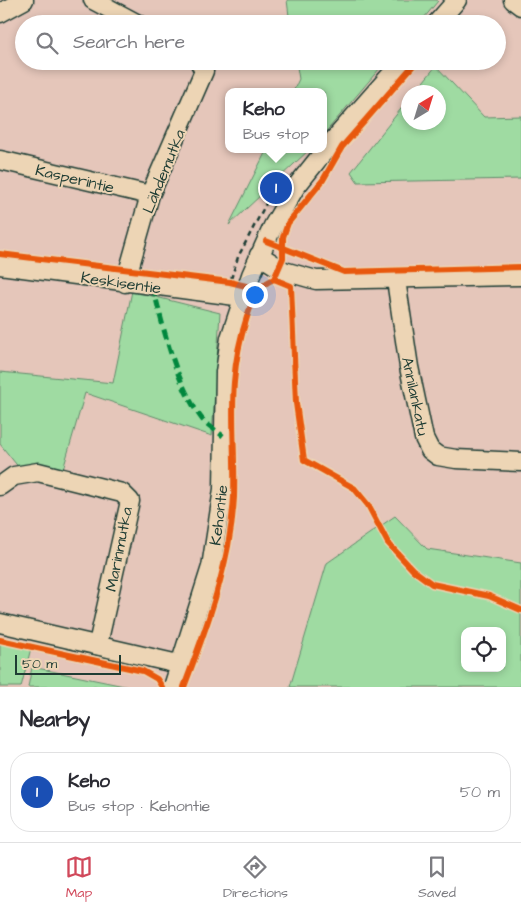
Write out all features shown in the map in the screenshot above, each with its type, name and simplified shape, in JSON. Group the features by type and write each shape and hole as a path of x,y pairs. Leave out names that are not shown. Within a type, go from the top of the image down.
{"street":[{"path":"0,13 24,0"},
{"path":"93,0 121,15"},
{"path":"444,15 457,0"},
{"path":"513,0 521,6"},
{"name":"Lähdemutka","path":"125,283 150,195 204,70"},
{"name":"Kehontie","path":"327,148 395,70"},
{"name":"Kehontie","path":"173,687 178,664 211,567 223,489 225,372 240,288 288,198 323,153"},
{"name":"Kasperintie","path":"0,160 150,195"},
{"path":"259,255 284,271 316,280 396,280 521,276"},
{"name":"Keskisentie","path":"0,265 125,283 240,288"},
{"name":"Annilankatu","path":"396,280 409,367 424,438 430,450 438,456 456,459 521,462"},
{"name":"Marinmutka","path":"0,486 14,476 38,472 122,493 130,501 98,644"},
{"path":"0,623 98,644 178,664"}],"path":[{"path":"220,281 240,288 238,257 267,202"}],"green space":[{"path":"287,0 438,1 426,15 289,15"},
{"path":"298,70 378,70 327,130 327,88 295,88 299,79"},
{"path":"433,70 440,70 484,117 521,116 521,179 358,182 351,172 401,109 401,130 446,130 446,85 421,85"},
{"path":"265,153 306,153 229,225"},
{"path":"132,291 220,313 212,436 85,393 62,473 20,469 0,444 0,372 113,383"},
{"path":"395,516 427,549 521,563 521,687 290,687 327,563"},
{"path":"0,640 31,648 21,687 0,687"},
{"path":"32,667 129,687 28,687"}],"marked path":[{"path":"153,286 161,320 185,389 202,419 223,436"}],"cycle path":[{"path":"184,687 215,600 229,540 234,497 233,407 236,364 240,341 251,305 259,290 274,279 283,258 283,237 288,223 323,180 342,147 409,70"},
{"path":"266,241 344,272 521,267"},
{"path":"0,254 230,282 258,289"},
{"path":"274,279 291,286 296,403 304,460 354,488 368,505 388,543 413,570 432,584 489,596 521,610"},
{"path":"0,640 143,671 157,679 162,687"}],"place":[{"name":"Keho","path":"276,188"}]}
